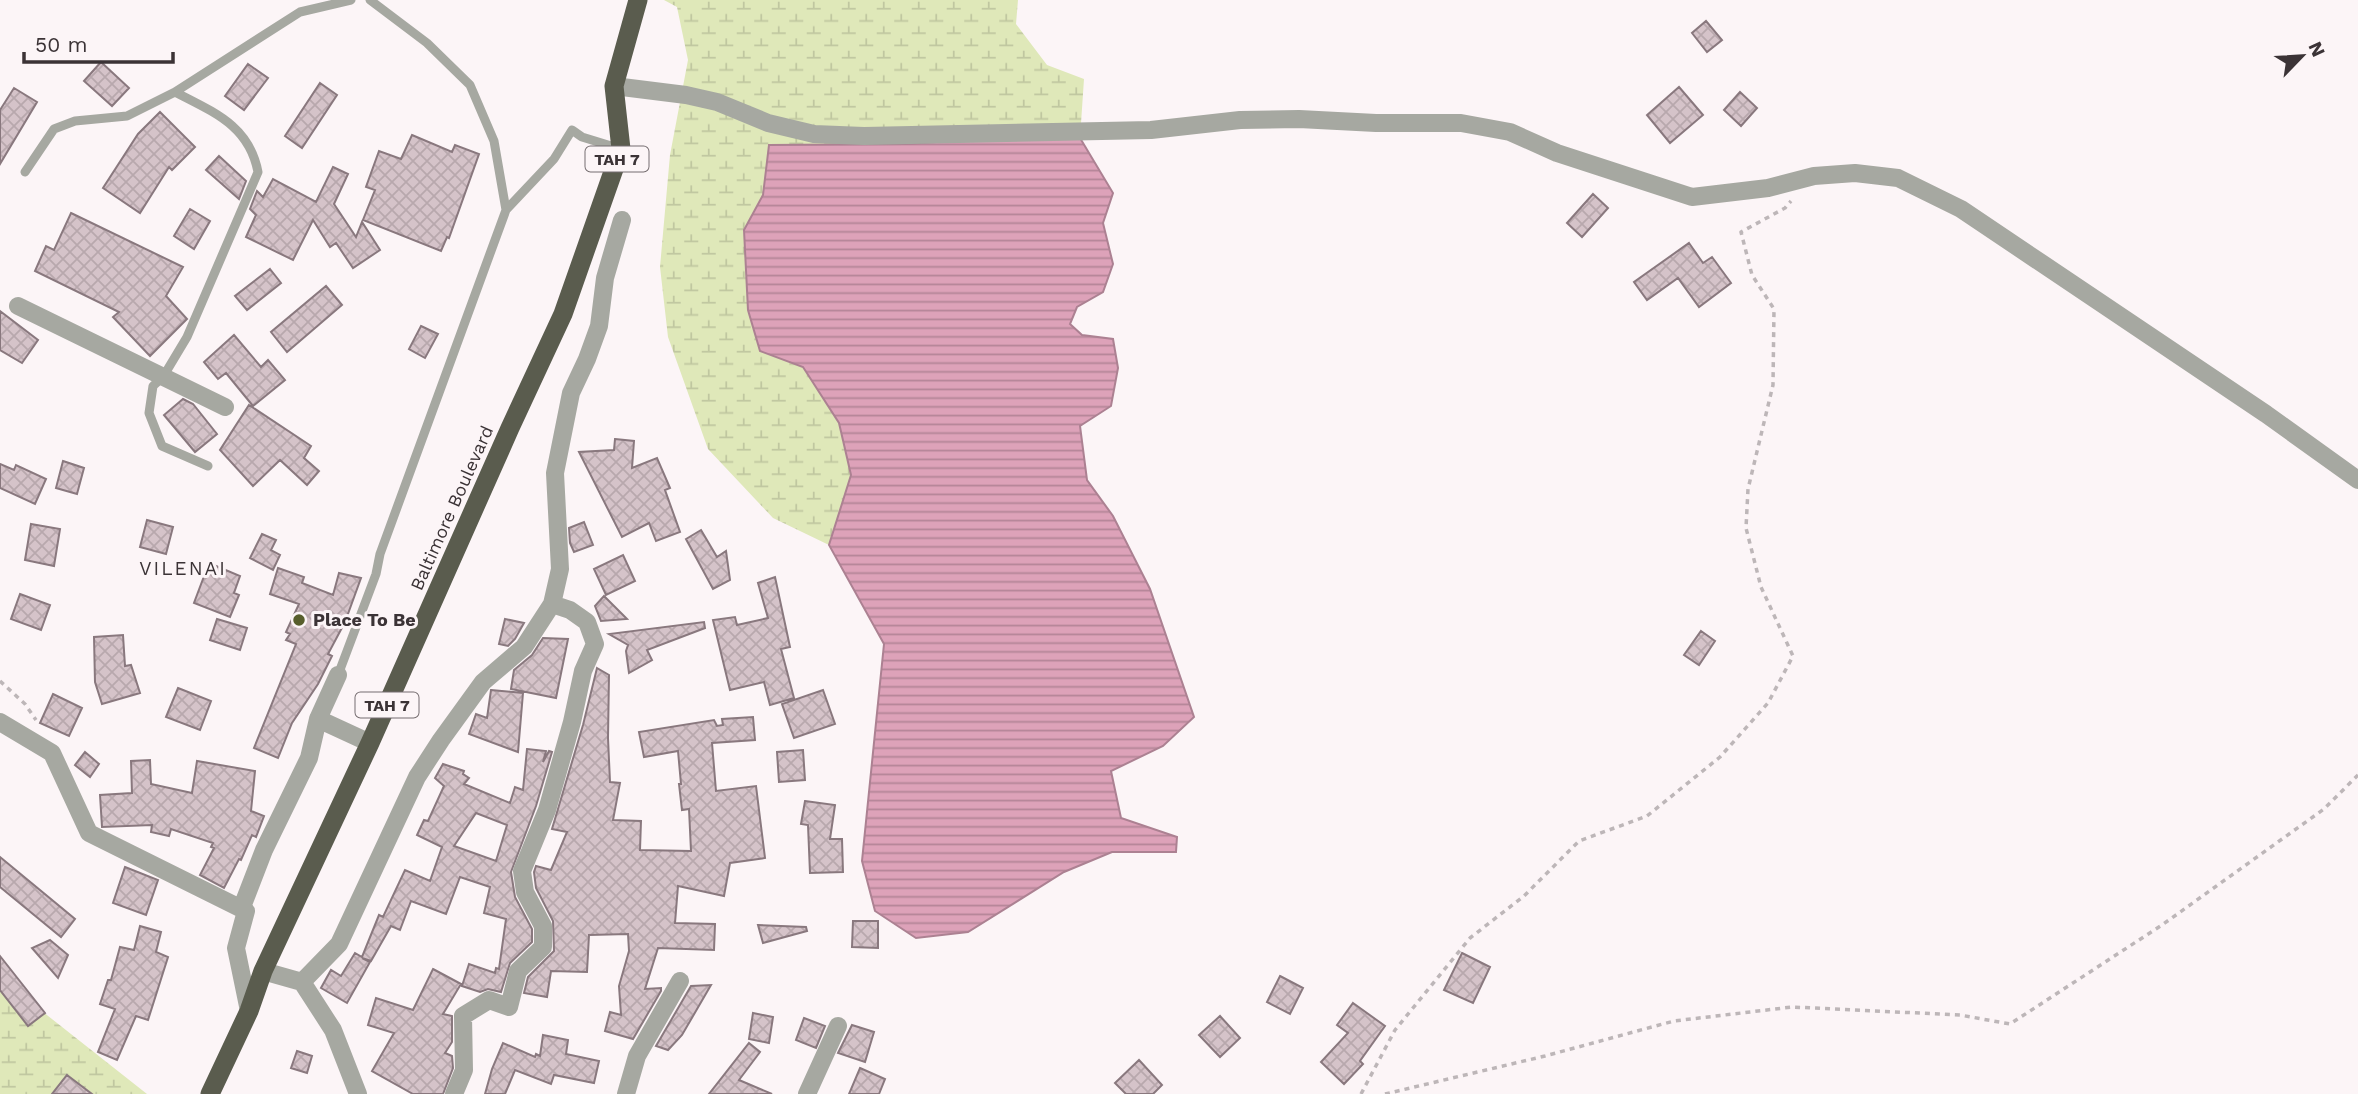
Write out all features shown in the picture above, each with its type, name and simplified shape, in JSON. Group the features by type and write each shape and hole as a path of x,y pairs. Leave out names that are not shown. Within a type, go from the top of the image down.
{"highway":[{"name":"Baltimore Boulevard","path":"210,1094 248,1012 263,971 370,743 563,314 621,149 614,86 638,0"}],"street":[{"path":"614,86 686,95 717,102 768,123 814,134 864,136 1150,130 1240,120 1299,118 1376,123 1461,123 1510,132 1569,157 1692,197 1768,188 1814,176 1855,173 1898,178 1961,209 2266,414 2358,480"},
{"path":"302,982 338,944 417,777 441,740 483,682 524,647 552,604 560,569 555,473 571,393 599,326 605,278 622,220"},
{"path":"18,306 225,407"},
{"path":"454,1094 464,1070 463,1016 489,1000 509,1007 517,971 543,947 543,926 525,892 522,871 547,810 572,722 583,671 595,644 587,622 570,610 552,604"},
{"path":"246,911 242,907 264,850 309,758 318,719 338,675"},
{"path":"318,719 370,743"},
{"path":"0,722 52,753 89,833 246,911"},
{"path":"246,911 236,947 248,1012"},
{"path":"263,971 302,982 333,1030 358,1094"},
{"path":"626,1094 637,1056 680,981"},
{"path":"807,1094 838,1026"}],"lane":[{"path":"25,172 54,129 75,121 127,116 175,92 300,12 351,0"},
{"path":"370,0 427,43 470,85 494,141 506,210"},
{"path":"175,92 230,122 255,154 258,172 187,337 163,377 153,386 149,413 162,446 208,466"},
{"path":"338,675 506,210 554,159 572,130 582,137 621,149"}],"path":[{"path":"1361,1094 1395,1030 1470,938 1524,896 1579,841 1647,816 1720,757 1768,703 1793,656 1761,587 1746,528 1748,489 1773,385 1774,309 1752,275 1741,232 1785,208 1792,200"},
{"path":"0,681 24,704 40,727 52,753"},
{"path":"1385,1094 1545,1056 1674,1021 1792,1007 1960,1014 2010,1024 2162,925 2314,817 2358,775"}],"green space":[{"path":"664,0 1018,0 1016,24 1047,65 1084,79 1080,138 1029,136 905,144 769,145 763,195 744,230 760,351 803,367 839,423 851,475 829,545 773,518 708,449 668,337 660,267 670,155 688,60 677,7"},
{"path":"0,978 147,1094 0,1094"}],"shaded area":[{"path":"1029,136 1080,138 1113,193 1103,223 1113,264 1103,292 1077,307 1070,324 1082,335 1113,339 1118,368 1111,406 1080,426 1087,480 1113,516 1150,589 1194,717 1163,746 1111,771 1121,818 1177,837 1176,852 1112,852 1064,872 968,932 916,938 875,911 862,861 884,644 829,545 851,475 839,423 803,367 760,351 748,310 744,230 763,195 769,145 905,144"}],"building":[{"path":"1706,21 1722,40 1707,52 1692,33"},
{"path":"101,62 129,88 112,106 84,81"},
{"path":"248,64 268,78 244,110 225,96"},
{"path":"320,83 337,95 302,148 285,136"},
{"path":"1679,87 1703,115 1670,143 1647,115"},
{"path":"14,88 37,102 0,164 0,110"},
{"path":"1740,92 1757,108 1741,126 1724,110"},
{"path":"160,112 195,147 172,170 169,167 140,213 103,188 138,134"},
{"path":"412,135 452,152 455,145 479,154 449,238 447,237 441,251 363,220 375,190 366,187 379,151 401,159"},
{"path":"219,156 246,181 239,199 206,170"},
{"path":"333,167 348,174 334,204 356,237 362,222 380,250 353,268 336,243 330,247 313,220 293,260 246,237 256,215 250,209 257,191 263,197 273,179 316,202"},
{"path":"1593,194 1608,208 1582,237 1567,223"},
{"path":"190,209 210,221 194,249 174,236"},
{"path":"71,213 183,267 166,296 187,319 150,356 113,317 119,312 35,271 46,246 54,250"},
{"path":"1689,243 1703,263 1712,257 1731,283 1699,307 1678,278 1647,300 1634,282"},
{"path":"270,269 281,283 247,310 235,296"},
{"path":"326,286 342,305 287,352 271,332"},
{"path":"0,311 38,340 22,363 0,350"},
{"path":"421,326 438,334 425,358 409,349"},
{"path":"234,335 261,367 268,360 285,380 253,406 226,373 218,379 204,362"},
{"path":"183,399 193,404 217,434 195,452 164,415"},
{"path":"249,405 311,446 304,458 319,471 307,485 280,460 253,486 220,450"},
{"path":"615,439 634,441 632,468 657,458 670,488 665,490 680,532 656,541 649,523 622,537 579,452 614,450"},
{"path":"63,461 84,468 77,494 56,488"},
{"path":"0,464 14,470 16,465 46,479 35,504 0,488"},
{"path":"147,520 173,527 166,554 140,547"},
{"path":"584,522 593,545 574,552 569,528"},
{"path":"31,524 60,529 54,566 25,560"},
{"path":"701,530 717,557 726,551 730,580 713,589 686,539"},
{"path":"262,534 276,540 271,550 280,555 273,570 250,558"},
{"path":"623,555 635,581 606,595 594,569"},
{"path":"209,563 240,576 234,593 239,595 230,617 194,603"},
{"path":"278,568 304,577 302,583 333,595 339,573 361,578 345,622 328,654 332,656 318,684 292,723 278,758 254,748 296,644 286,640 290,634 286,632 299,604 270,594"},
{"path":"775,577 790,647 781,649 794,698 770,705 764,682 730,690 713,620 735,617 737,625 768,618 758,583"},
{"path":"20,594 50,605 41,630 11,619"},
{"path":"604,596 627,619 601,621 595,606"},
{"path":"217,619 247,628 240,650 210,640"},
{"path":"505,619 524,623 508,646 499,644"},
{"path":"704,622 705,628 647,650 652,660 629,673 626,651 628,645 609,634"},
{"path":"1701,631 1715,641 1699,665 1684,655"},
{"path":"123,635 125,666 131,665 140,693 102,704 95,682 94,637"},
{"path":"543,638 568,639 556,698 511,689 514,670 532,655"},
{"path":"597,668 609,675 610,782 620,783 613,820 641,821 640,850 691,851 689,809 682,810 678,751 644,757 639,732 714,720 717,726 723,725 722,719 753,717 755,740 712,743 716,791 756,786 765,858 730,863 724,896 678,886 675,923 715,924 714,950 658,948 645,989 661,988 661,991 633,1039 605,1031 610,1012 621,1015 619,986 629,951 628,934 589,935 587,972 551,971 547,997 524,993 528,977 554,951 553,921 536,888 534,872 536,866 551,870 567,832 552,829"},
{"path":"178,688 211,701 200,730 166,717"},
{"path":"491,690 523,693 518,752 469,734 476,714 487,718"},
{"path":"823,690 835,724 794,738 782,704"},
{"path":"53,694 82,708 69,736 40,723"},
{"path":"527,749 546,751 543,762 549,751 552,752 536,806 511,872 515,897 532,929 532,942 510,963 501,992 488,989 480,992 462,986 469,964 495,973 496,968 499,969 506,919 484,913 490,887 460,877 446,914 411,901 400,930 391,926 371,961 362,958 370,962 347,1003 321,988 331,970 341,976 355,953 362,957 379,915 383,917 405,870 430,881 442,847 417,835 424,820 428,821 444,786 435,778 443,764 464,771 463,774 469,778 464,784 510,803 515,787 523,790","holes":["476,813 507,825 496,861 454,846"]},
{"path":"803,750 805,780 779,782 777,752"},
{"path":"85,752 99,764 90,777 75,765"},
{"path":"150,760 151,784 192,793 197,761 255,771 251,811 264,816 256,837 252,835 224,888 200,875 214,848 211,847 213,843 171,829 169,836 151,832 152,825 102,827 100,795 132,793 131,761"},
{"path":"805,801 835,805 830,839 842,839 843,872 810,873 808,825 801,824"},
{"path":"0,857 75,919 61,937 0,887"},
{"path":"125,867 158,880 146,915 113,903"},
{"path":"853,921 878,921 878,948 852,947"},
{"path":"758,925 806,927 807,931 763,943"},
{"path":"140,926 161,932 156,952 168,957 148,1020 136,1016 117,1060 98,1052 115,1009 100,1004 108,980 111,980 120,947 134,950"},
{"path":"50,940 68,955 58,978 32,948"},
{"path":"1462,953 1490,967 1473,1003 1444,990"},
{"path":"0,956 45,1013 28,1026 0,990"},
{"path":"433,969 461,984 443,1014 452,1016 452,1042 445,1053 452,1056 453,1068 443,1094 413,1094 372,1071 394,1033 368,1025 376,998 413,1010"},
{"path":"1280,976 1303,988 1290,1014 1267,1002"},
{"path":"711,985 682,1035 668,1050 656,1046 691,986"},
{"path":"1353,1003 1385,1026 1360,1061 1363,1064 1344,1084 1321,1062 1348,1033 1337,1025"},
{"path":"753,1013 773,1017 769,1043 749,1039"},
{"path":"1220,1016 1240,1038 1220,1057 1199,1035"},
{"path":"804,1018 825,1026 816,1048 796,1040"},
{"path":"852,1025 874,1032 865,1062 838,1053"},
{"path":"543,1035 568,1040 566,1054 599,1061 594,1083 554,1075 551,1084 515,1070 505,1094 485,1094 503,1043 535,1057 536,1054 540,1056"},
{"path":"749,1043 760,1052 739,1080 772,1094 709,1094"},
{"path":"297,1051 312,1056 307,1073 291,1068"},
{"path":"1139,1060 1162,1085 1153,1094 1126,1094 1115,1083"},
{"path":"860,1068 885,1079 879,1094 849,1094"},
{"path":"67,1075 92,1094 52,1094"}],"place":[{"name":"Place To Be","path":"299,620"}],"district":[{"name":"VILENAI","path":"183,568"}]}
